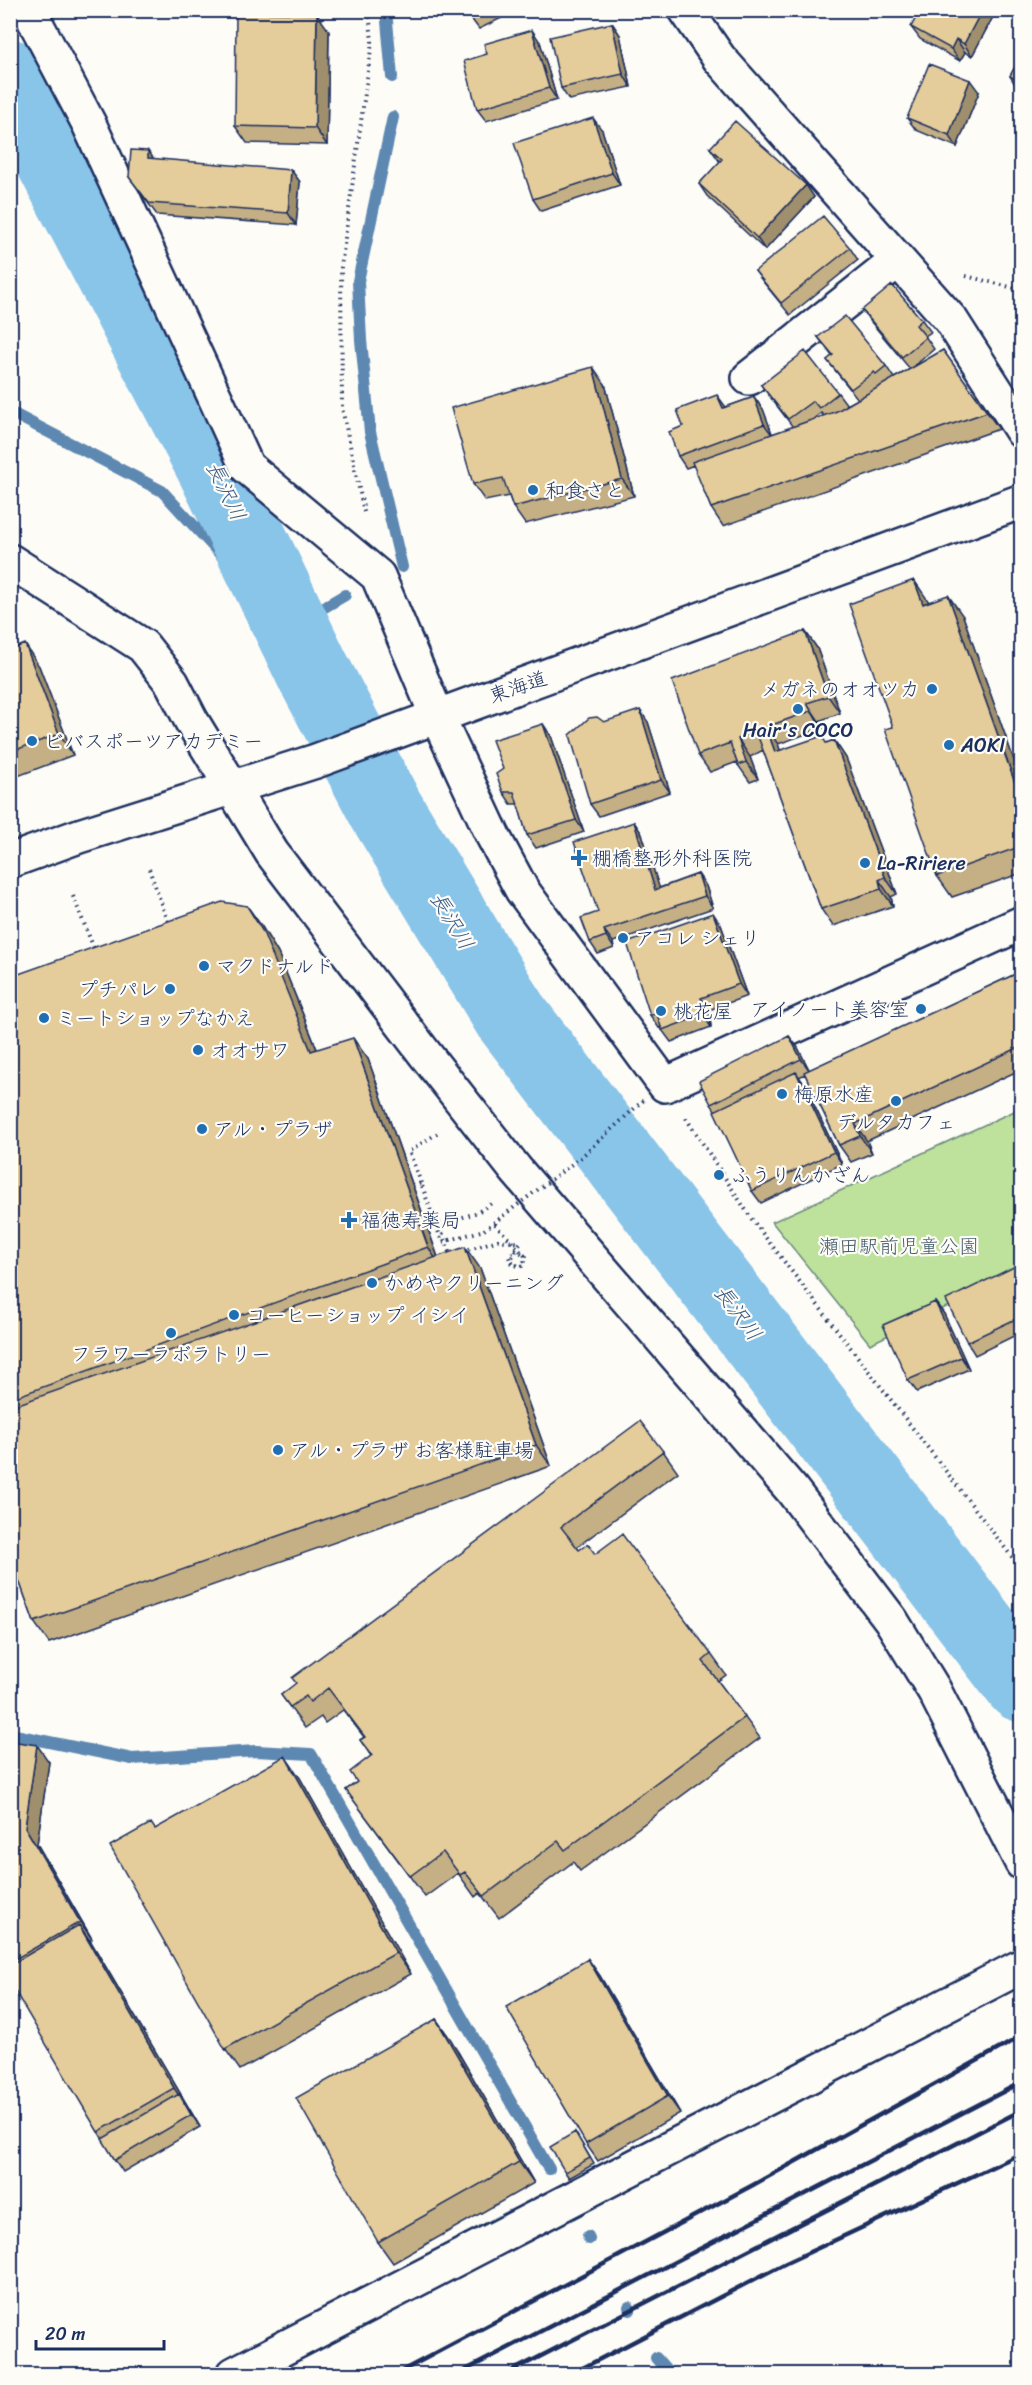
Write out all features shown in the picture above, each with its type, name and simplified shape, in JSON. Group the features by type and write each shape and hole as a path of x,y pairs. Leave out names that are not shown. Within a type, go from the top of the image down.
{"main road":[{"path":"29,10 89,124 247,467 378,576 437,716 493,836 522,890 655,1092 1022,923"},
{"path":"686,10 719,58 951,320 1022,431"},
{"path":"748,378 897,261"},
{"name":"東海道","path":"10,861 79,836 316,761 1022,501"},
{"path":"10,561 143,646 172,683 272,853 461,1100 516,1170 792,1490 891,1620 934,1690 1022,1863"},
{"path":"234,2374 1022,1966"}],"path":[{"path":"369,10 372,42 341,267 342,408 378,576"},
{"path":"149,869 172,933"},
{"path":"73,896 99,960"},
{"path":"439,1132 409,1151 442,1242 484,1230 495,1224 580,1158 655,1092 1022,1570"},
{"path":"413,1186 421,1183"},
{"path":"440,1226 478,1212 496,1200"},
{"path":"425,1221 436,1217 450,1256 498,1240 520,1243"},
{"path":"495,1224 510,1240 518,1248 525,1256 524,1265 513,1263 512,1259 516,1251 522,1251 526,1255 527,1261 524,1266 512,1265 509,1257 515,1247 520,1243 527,1236"}],"green space":[{"name":"瀬田駅前児童公園","path":"1021,1108 1021,1271 870,1344 772,1222"}],"building":[{"path":"467,10 483,10 470,17"},
{"path":"920,10 982,10 964,44 956,39 951,49 911,27"},
{"path":"236,12 317,14 315,128 235,126"},
{"path":"612,23 623,74 561,88 550,37"},
{"path":"532,30 549,88 477,109 464,61 487,54 484,44"},
{"path":"1022,54 1022,83 1010,76"},
{"path":"929,64 970,80 949,135 907,118"},
{"path":"593,118 612,173 533,199 514,143"},
{"path":"735,121 806,185 757,238 699,184 722,159 710,148"},
{"path":"131,150 148,151 148,158 291,170 288,213 149,203 129,177"},
{"path":"823,216 850,248 781,303 755,271"},
{"path":"892,285 922,320 916,325 926,337 902,357 862,310"},
{"path":"845,316 886,366 851,389 827,360 833,355 818,337"},
{"path":"943,350 987,412 711,508 692,462 837,411"},
{"path":"805,351 838,393 819,408 813,401 788,419 761,385"},
{"path":"593,367 622,479 513,507 503,478 473,484 451,408"},
{"path":"717,395 723,408 754,397 764,424 678,456 669,432 683,426 677,410"},
{"path":"914,580 923,604 948,595 1022,803 1022,846 937,876 885,729 893,727 849,604"},
{"path":"805,631 828,696 807,703 811,711 766,727 775,752 822,736 826,743 834,740 885,877 879,880 881,889 821,909 756,731 738,739 746,762 738,765 730,743 698,755 672,681"},
{"path":"25,644 59,734 10,752 10,650"},
{"path":"640,710 661,780 590,804 570,735 589,718 597,717 604,722"},
{"path":"543,724 576,820 527,835 514,792 503,792 496,774 503,769 492,740"},
{"path":"634,822 655,890 698,874 705,896 604,930 606,936 590,942 581,918 598,912 574,842"},
{"name":"アル・プラザ","path":"222,902 247,906 263,932 311,1051 353,1038 428,1247 10,1399 10,977"},
{"path":"713,913 739,984 701,998 703,1015 662,1030 657,1014 650,1015 627,943"},
{"path":"1022,971 1022,1046 855,1124 860,1136 839,1145 804,1072"},
{"path":"789,1036 801,1059 711,1104 699,1081"},
{"path":"796,1072 834,1152 752,1191 714,1111"},
{"name":"アル・プラザ お客様駐車場","path":"465,1247 536,1445 34,1622 10,1555 10,1407"},
{"path":"1022,1263 1022,1316 967,1342 946,1300"},
{"path":"935,1302 961,1357 908,1380 883,1325"},
{"path":"640,1421 663,1451 561,1527 579,1550 588,1544 595,1554 622,1534 711,1654 703,1661 745,1717 565,1850 558,1841 484,1896 465,1872 460,1875 443,1852 410,1876 346,1790 357,1782 350,1772 372,1755 360,1740 365,1737 328,1688 310,1702 306,1696 290,1707 281,1695 296,1683 292,1678"},
{"path":"10,1741 37,1745 25,1827 80,1922 10,1962"},
{"path":"285,1756 396,1953 225,2049 110,1846 151,1823 155,1829"},
{"path":"79,1925 174,2088 98,2132 10,1983 10,1965"},
{"path":"588,1959 668,2096 586,2144 506,2007"},
{"path":"436,2019 519,2162 378,2242 296,2098"},
{"path":"179,2094 191,2115 115,2160 102,2139"},
{"path":"575,2132 590,2158 565,2172 550,2147"}],"waterway":[{"path":"386,10 392,77"},
{"name":"長沢川","path":"10,77 214,466 312,669 386,810 510,1015 1022,1684"},
{"path":"393,117 358,281 370,432 402,567"},
{"path":"10,412 162,491 232,567 286,613"},
{"path":"292,626 345,595"},
{"path":"10,1734 132,1759 256,1751 311,1754 549,2169"},
{"path":"656,2358 670,2374"}],"railway":[{"path":"396,2374 753,2185 1022,2036"},
{"path":"458,2374 1022,2082"},
{"path":"506,2374 1022,2110"},
{"path":"571,2374 786,2263 1022,2153"}],"place":[{"name":"和食さと","path":"533,490"},
{"name":"メガネのオオツカ","path":"932,689"},
{"name":"Hair's COCO","path":"798,709"},
{"name":"ビバスポーツアカデミー","path":"32,741"},
{"name":"AOKI","path":"949,745"},
{"name":"棚橋整形外科医院","path":"579,858"},
{"name":"La-Ririere","path":"865,863"},
{"name":"アコレ シェリ","path":"623,938"},
{"name":"マクドナルド","path":"204,966"},
{"name":"プチパレ","path":"170,989"},
{"name":"アイノート美容室","path":"921,1009"},
{"name":"桃花屋","path":"661,1011"},
{"name":"ミートショップなかえ","path":"44,1018"},
{"name":"オオサワ","path":"198,1050"},
{"name":"梅原水産","path":"782,1094"},
{"name":"デルタカフェ","path":"896,1101"},
{"name":"アル・プラザ","path":"202,1129"},
{"name":"ふうりんかざん","path":"719,1175"},
{"name":"福徳寿薬局","path":"349,1220"},
{"name":"かめやクリーニング","path":"372,1283"},
{"name":"コーヒーショップ イシイ","path":"234,1315"},
{"name":"フラワーラボラトリー","path":"171,1333"},
{"name":"アル・プラザ お客様駐車場","path":"278,1450"}]}
